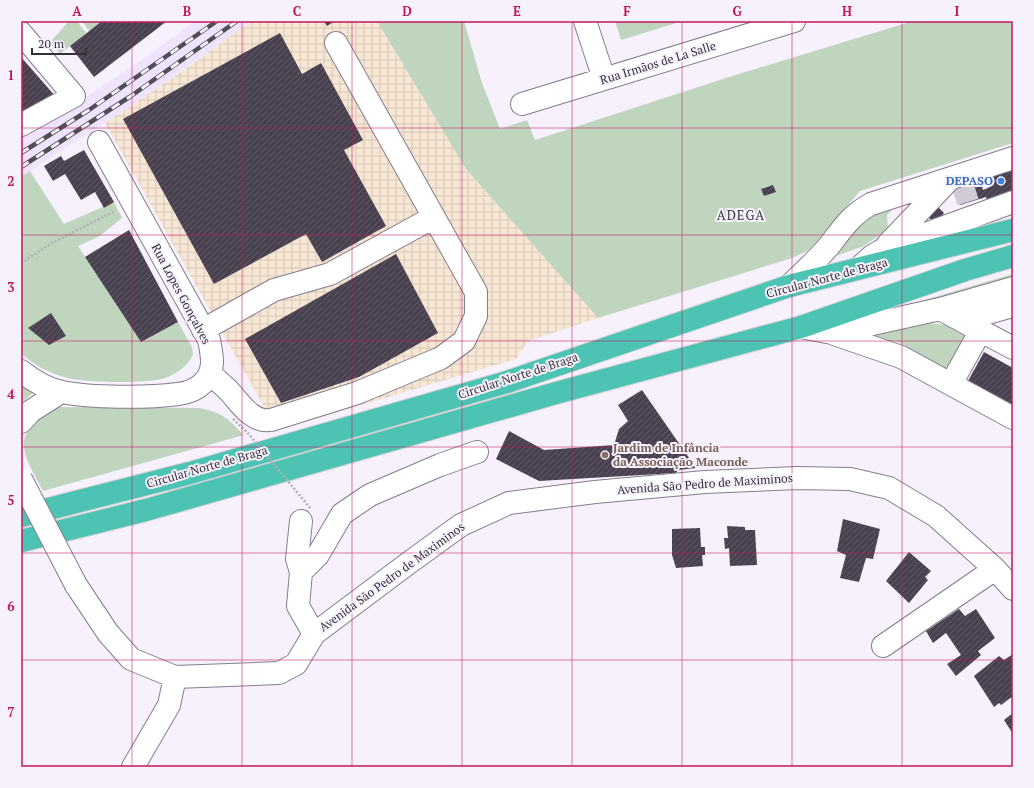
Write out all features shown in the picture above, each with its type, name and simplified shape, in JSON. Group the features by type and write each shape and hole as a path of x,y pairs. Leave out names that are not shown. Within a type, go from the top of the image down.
{"highway":[{"name":"Circular Norte de Braga","path":"21,516 190,473 506,382 789,286 860,267 918,255 1013,230"},
{"name":"Circular Norte de Braga","path":"21,541 146,510 578,386 802,327 965,270 1013,256"}],"street":[{"path":"585,21 604,79"},
{"name":"Rua Irmãos de La Salle","path":"522,104 794,21"},
{"path":"21,33 74,96 21,125"},
{"path":"21,371 42,384 61,392 127,396 179,394 191,391 203,383 210,374 228,389 245,409 257,418 264,421 357,393 441,358 464,341 476,316 476,292 336,43"},
{"name":"Rua Lopes Gonçalves","path":"99,142 209,340 213,361 210,374"},
{"path":"860,267 872,256 968,191 1013,158"},
{"path":"884,249 968,191"},
{"path":"789,286 813,263 844,224 859,210 871,204 968,191 1013,202"},
{"path":"203,330 274,290 330,274 434,217"},
{"path":"832,333 940,309 1013,288"},
{"path":"951,384 971,325 1013,306"},
{"path":"940,309 1012,347"},
{"path":"802,327 832,333 901,357 1013,418"},
{"path":"21,422 31,411 61,392"},
{"path":"301,572 318,555 342,514 370,495 440,465 477,452"},
{"name":"Avenida São Pedro de Maximinos","path":"21,479 76,585 108,633 131,659 175,677 279,673 296,664 314,634 461,526 509,503 595,492 705,482 797,478 850,479 889,488 936,516 995,569 1013,589"},
{"path":"306,515 297,559 301,572 298,606 314,634"},
{"path":"883,646 995,569"},
{"path":"133,767 169,705 175,677"}],"path":[{"path":"21,263 52,242 132,202"},
{"path":"233,419 247,432 306,515"}],"shaded area":[{"path":"195,21 251,21 143,98 21,177 21,130 92,93 143,59"},
{"path":"251,21 377,21 466,169 598,318 528,341 516,359 277,430 105,123 184,70"}],"green space":[{"path":"69,21 77,21 86,33 60,54 52,43 53,39"},
{"path":"82,21 102,21 89,31"},
{"path":"377,21 464,21 482,83 500,129 527,120 535,140 729,77 913,21 1013,21 1013,143 860,191 816,243 807,251 792,258 598,318 466,169"},
{"path":"615,21 683,21 621,40"},
{"path":"30,171 64,224 114,202 122,218 100,236 78,246 141,342 178,322 192,347 193,355 188,363 178,372 157,380 130,382 85,381 52,373 41,368 21,353 21,177","holes":["28,328 66,336 49,345"]},
{"path":"903,199 887,215 888,229 864,246 833,257 859,222"},
{"path":"1013,274 1013,279 919,304 921,301"},
{"path":"926,323 948,325 967,334 947,371 898,342 892,341 880,343 867,333"},
{"path":"21,383 34,392 21,403"},
{"path":"55,407 200,408 215,412 225,417 244,435 43,491 25,455 25,436 31,426 40,417"}],"building":[{"path":"102,21 167,21 94,77 70,46"},
{"path":"324,21 335,21 327,26"},
{"path":"280,33 302,74 321,63 363,140 344,150 386,226 322,262 306,234 214,284 123,119"},
{"path":"21,57 56,97 21,120"},
{"path":"84,150 114,202 104,208 95,192 81,200 65,174 53,181 44,166 61,156 64,161"},
{"path":"1013,168 1013,192 987,200 986,197 960,205 954,185 980,177 983,190 990,187 987,176"},
{"path":"773,185 776,192 764,196 761,189"},
{"path":"936,205 944,213 935,223 927,216"},
{"path":"129,230 178,322 141,342 85,257"},
{"path":"396,254 438,333 359,377 281,403 245,339"},
{"path":"51,313 66,336 49,345 28,328"},
{"path":"984,352 1013,368 1013,405 968,381"},
{"path":"642,390 696,468 678,470 676,473 539,481 496,459 509,431 544,450 614,445 619,429 628,421 618,405"},
{"path":"843,519 880,529 873,559 866,558 859,582 840,578 846,555 837,551"},
{"path":"727,526 745,527 745,530 755,530 757,565 730,566 729,548 725,549 724,538 728,538"},
{"path":"700,528 701,547 705,547 705,555 702,555 703,566 676,568 672,555 672,529"},
{"path":"909,552 931,571 925,577 928,580 909,603 886,581"},
{"path":"959,609 965,616 976,609 995,638 978,651 981,655 956,676 947,664 961,655 946,633 933,643 926,631"},
{"path":"1013,654 1013,696 1001,705 999,703 994,707 974,676 999,656 1004,660"},
{"path":"1013,713 1013,734 1004,720"}],"tunnel":[{"path":"962,183 968,202"}],"railway":[{"path":"21,153 89,110 217,21"},
{"path":"21,167 131,96 237,21"}],"place":[{"name":"DEPASO","path":"1001,181"},
{"name":"Jardim de Infância da Associação Maconde","path":"605,455"}],"district":[{"name":"ADEGA","path":"741,215"}]}
